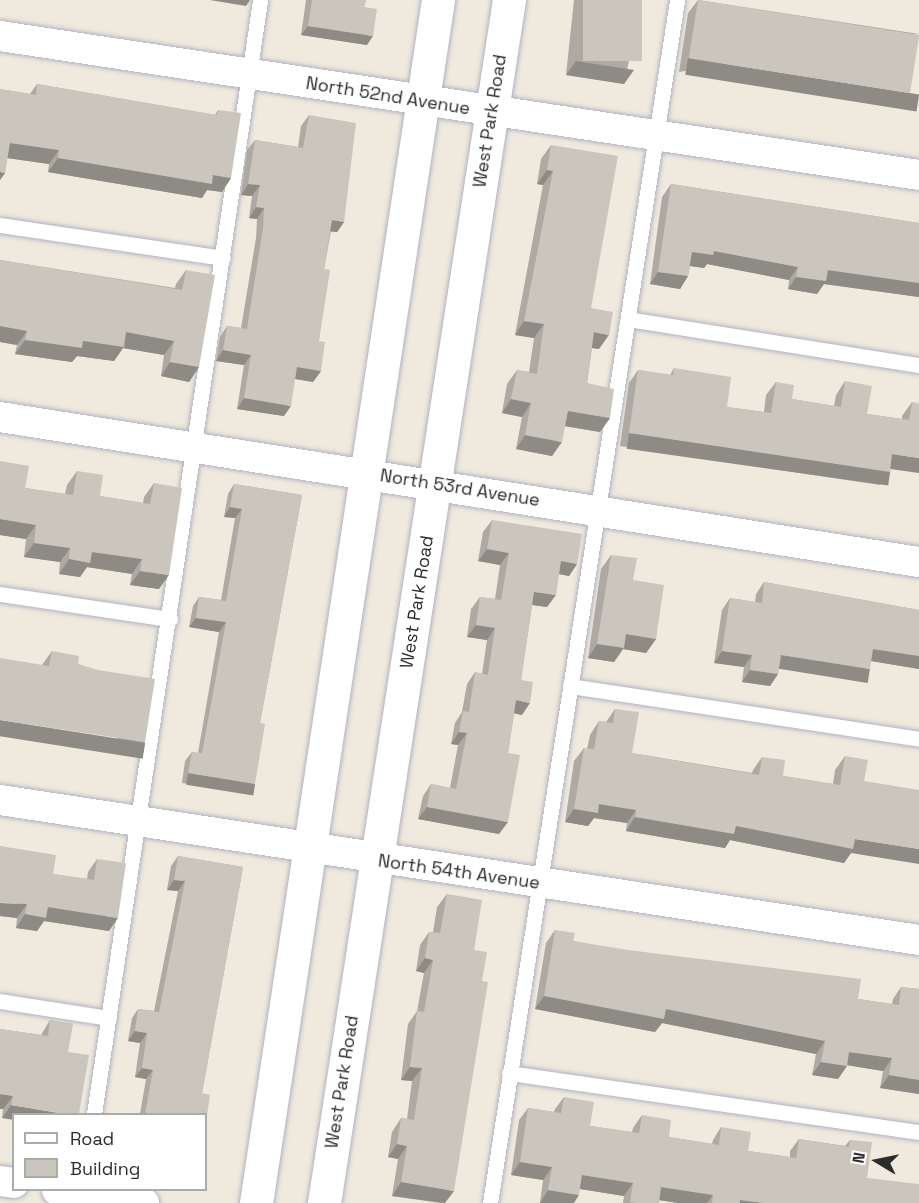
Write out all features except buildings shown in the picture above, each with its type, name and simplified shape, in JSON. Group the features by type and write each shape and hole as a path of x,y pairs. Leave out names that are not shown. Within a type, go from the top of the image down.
{"street":[{"path":"256,1203 438,0"},
{"name":"West Park Road","path":"324,1203 509,0"},
{"name":"North 52nd Avenue","path":"0,36 919,175"},
{"name":"North 53rd Avenue","path":"0,417 435,483 919,562"},
{"name":"North 54th Avenue","path":"0,800 376,860 919,940"},
{"path":"75,1194 144,1203"}],"lane":[{"path":"94,1113 197,447 260,0"},
{"path":"490,1203 536,884 599,510 677,0"},
{"path":"0,225 223,258"},
{"path":"628,319 919,365"},
{"path":"0,594 170,619"},
{"path":"570,686 919,739"},
{"path":"0,1001 109,1018"},
{"path":"509,1073 919,1132"}]}
